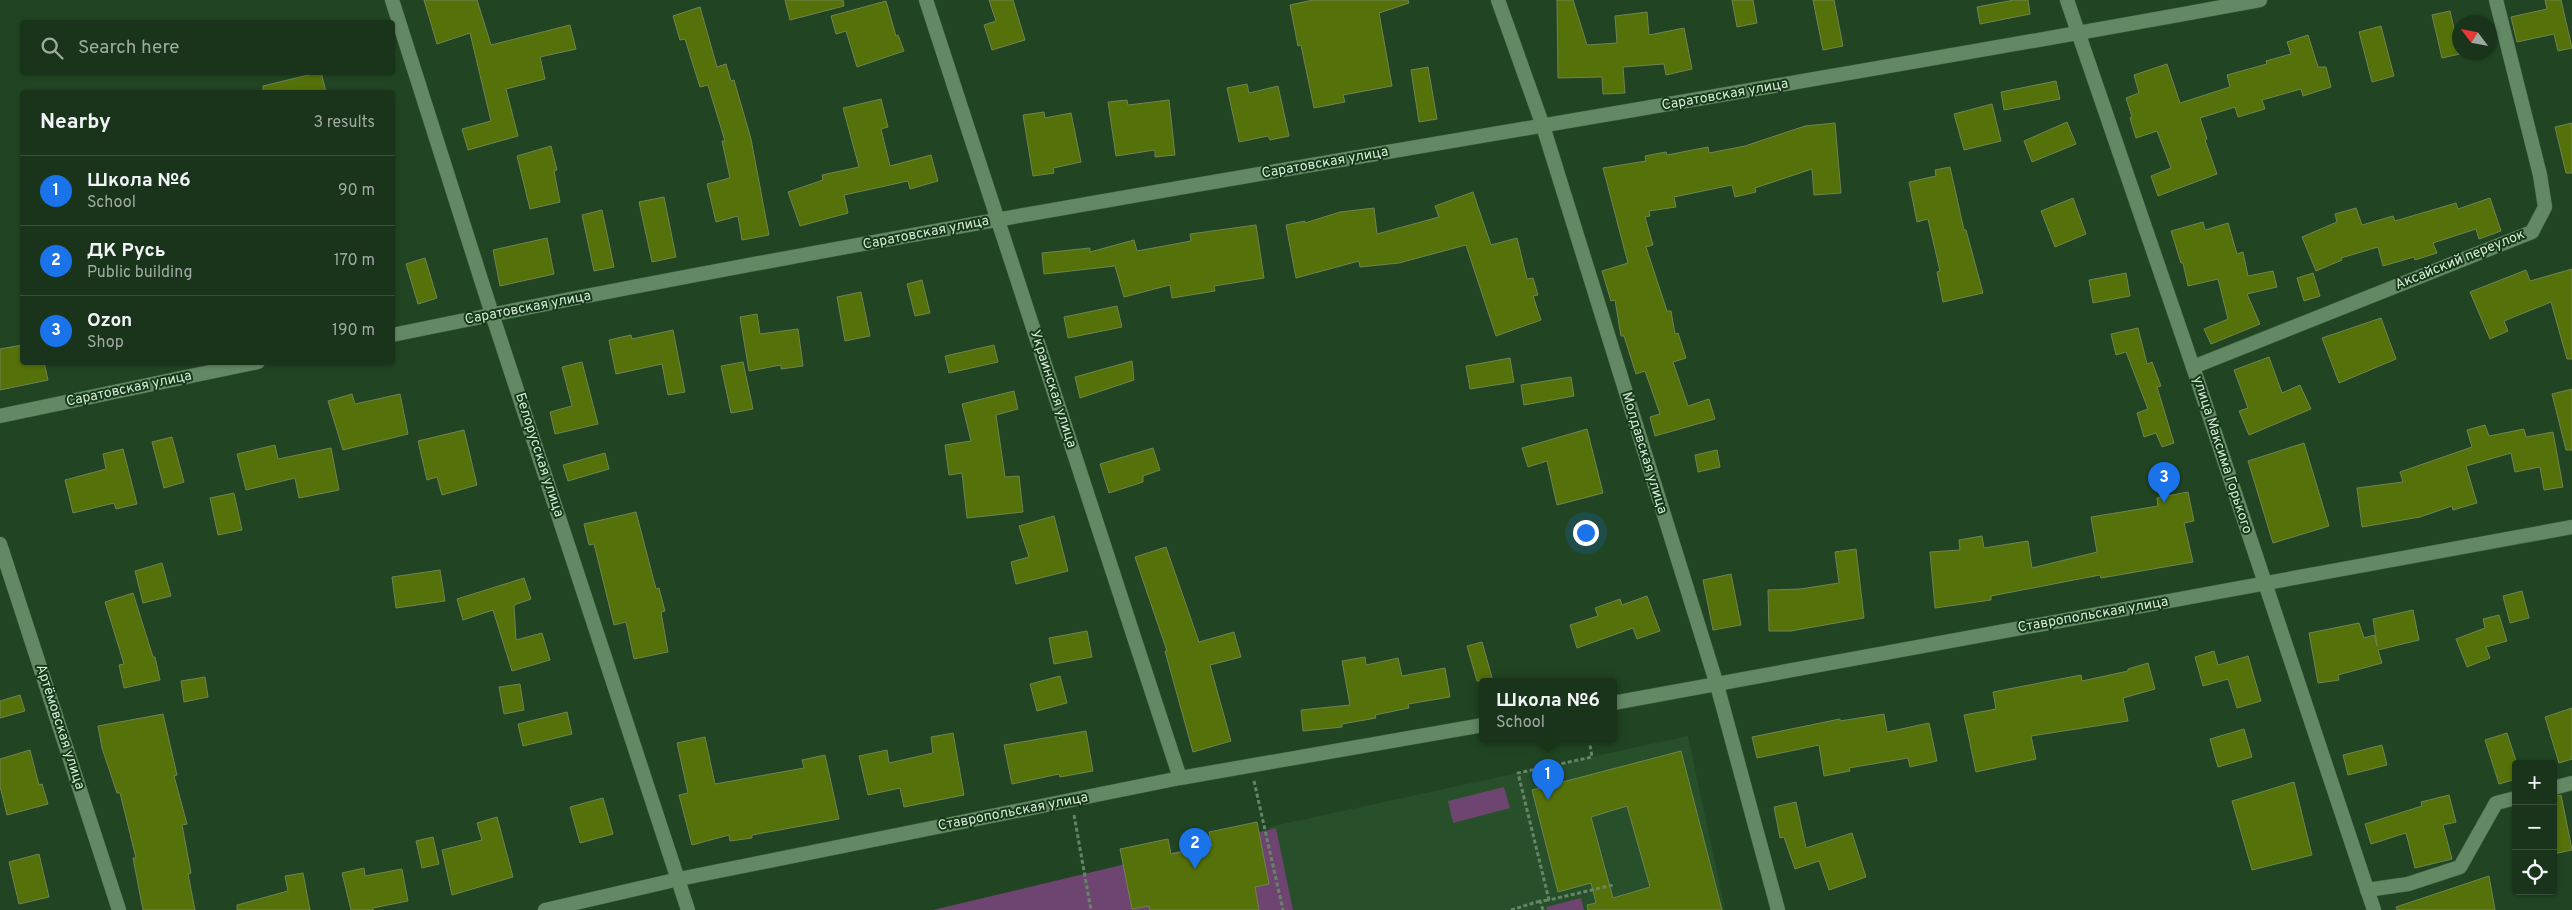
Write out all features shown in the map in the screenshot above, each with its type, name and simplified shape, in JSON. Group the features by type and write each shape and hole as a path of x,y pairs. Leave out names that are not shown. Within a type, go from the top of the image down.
{"street":[{"name":"Белорусская улица","path":"392,0 492,314 688,910"},
{"name":"Украинская улица","path":"926,0 1180,778"},
{"name":"Молдавская улица","path":"1498,0 1543,126 1717,685 1778,910"},
{"name":"улица Максима Горького","path":"2067,0 2193,367 2374,910"},
{"name":"Саратовская улица","path":"395,334 492,314 998,219 2078,34 2260,0"},
{"name":"Аксайский переулок","path":"2193,367 2532,232 2545,207 2540,175 2496,0"},
{"name":"Саратовская улица","path":"0,416 244,365"},
{"name":"Ставропольская улица","path":"1617,702 2572,527"},
{"name":"Артёмовская улица","path":"0,544 119,910"},
{"name":"Ставропольская улица","path":"545,910 679,878 1180,778 1479,726"},
{"path":"2557,787 2572,783"},
{"path":"2367,890 2408,884 2460,868 2496,804 2512,799"}],"path":[{"path":"1549,900 1518,773 1592,757 1590,743"},
{"path":"1251,766 1282,910"},
{"path":"1071,801 1091,910"},
{"path":"1511,910 1540,901 1613,885"},
{"path":"1540,901 1543,910"}],"shaded area":[{"path":"1688,736 1725,910 1287,910 1269,827"},
{"path":"1504,787 1510,808 1453,823 1448,801"},
{"path":"1276,828 1293,910 933,910"},
{"path":"1581,898 1584,910 1547,910 1546,907"}],"building":[{"path":"424,0 477,0 491,45 570,25 576,49 540,57 545,79 506,89 518,136 468,150 462,129 491,121 470,33 437,44"},
{"path":"785,0 843,0 844,6 790,20"},
{"path":"989,0 1013,0 1025,40 992,50 984,25 996,21"},
{"path":"1313,0 1408,0 1409,3 1379,13 1392,86 1343,95 1345,102 1314,108 1301,45 1298,46 1290,5"},
{"path":"1557,0 1573,0 1587,45 1617,43 1615,16 1647,12 1649,35 1684,28 1692,69 1666,75 1664,64 1623,67 1625,93 1603,94 1602,77 1558,78"},
{"path":"1732,0 1753,0 1757,23 1737,27"},
{"path":"1813,0 1834,0 1843,46 1823,50"},
{"path":"2014,0 2028,0 2030,14 1980,24 1977,7"},
{"path":"2545,0 2561,0 2572,48 2558,51 2554,34 2517,42 2511,17 2547,9"},
{"path":"886,1 896,36 898,35 904,51 857,67 846,31 836,34 831,16"},
{"path":"700,7 717,67 726,64 731,81 734,80 751,139 769,235 742,240 738,216 716,222 707,184 730,178 722,141 725,141 708,85 700,87 685,39 680,40 673,16"},
{"path":"2450,11 2452,20 2452,56 2442,58 2432,15"},
{"path":"2381,26 2394,76 2372,82 2359,32"},
{"path":"2308,35 2318,67 2326,67 2331,87 2303,96 2301,89 2262,100 2265,109 2238,117 2235,107 2200,118 2207,139 2205,140 2217,174 2158,196 2151,176 2171,168 2157,131 2136,138 2126,98 2139,93 2134,75 2167,64 2180,103 2230,87 2227,75 2267,64 2266,61 2291,54 2287,42"},
{"path":"1428,67 1437,119 1419,122 1411,70"},
{"path":"309,75 322,75 326,90 263,90 263,86"},
{"path":"2056,81 2060,99 2004,110 2001,92"},
{"path":"1247,84 1249,93 1278,86 1289,136 1270,140 1268,136 1239,142 1227,88"},
{"path":"881,99 888,127 881,129 890,166 931,155 938,181 910,189 908,181 844,195 848,213 800,226 788,192 823,180 822,175 859,167 843,108"},
{"path":"1127,100 1128,105 1169,100 1175,155 1155,157 1155,150 1116,156 1108,102"},
{"path":"1992,104 2001,141 1964,150 1954,114"},
{"path":"1044,112 1045,118 1071,113 1081,162 1053,168 1054,173 1033,176 1023,115"},
{"path":"2067,122 2076,144 2032,162 2024,141"},
{"path":"1835,123 1841,193 1814,195 1812,169 1755,188 1756,192 1735,197 1732,185 1674,197 1676,207 1649,211 1650,216 1645,217 1653,245 1646,247 1667,311 1671,311 1675,334 1678,333 1686,358 1673,362 1688,406 1709,399 1715,419 1655,436 1650,417 1660,414 1645,371 1636,374 1624,336 1621,336 1615,300 1611,301 1602,271 1628,263 1603,168 1646,161 1645,156 1666,152 1667,155 1708,147 1709,153 1745,146 1805,126"},
{"path":"2572,123 2572,173 2566,173 2555,127"},
{"path":"551,146 557,170 554,171 560,202 530,209 517,156"},
{"path":"1950,167 1964,230 1966,230 1983,293 1943,302 1937,272 1940,271 1928,219 1917,222 1909,182 1936,176 1935,170"},
{"path":"1473,192 1491,245 1517,238 1527,279 1533,278 1538,295 1533,296 1541,320 1496,336 1466,245 1399,263 1360,267 1359,261 1296,278 1286,225 1305,221 1305,223 1340,212 1374,208 1377,234 1439,217 1435,206"},
{"path":"664,197 676,257 652,262 639,202"},
{"path":"2073,198 2086,234 2055,247 2041,211"},
{"path":"2490,198 2501,231 2479,239 2476,229 2433,243 2437,253 2415,260 2414,257 2383,266 2378,247 2341,258 2342,260 2316,271 2302,237 2337,222 2335,214 2356,208 2362,225 2393,216 2395,221 2456,203 2458,209"},
{"path":"602,210 614,267 594,271 582,215"},
{"path":"2203,222 2205,230 2228,223 2237,254 2243,252 2248,276 2273,271 2277,287 2247,294 2260,324 2211,344 2204,329 2228,319 2218,279 2188,286 2183,263 2181,263 2171,231"},
{"path":"1256,225 1264,278 1214,286 1215,291 1172,298 1170,285 1124,297 1115,266 1044,274 1042,253 1090,248 1090,252 1134,240 1137,251 1191,241 1190,234"},
{"path":"547,238 554,274 500,286 493,250"},
{"path":"425,258 437,298 418,304 406,264"},
{"path":"2572,269 2572,359 2567,359 2551,302 2504,321 2508,331 2490,339 2470,292 2526,270 2530,281"},
{"path":"2126,273 2130,296 2093,303 2089,280"},
{"path":"2313,273 2320,296 2304,301 2297,278"},
{"path":"922,280 930,313 915,316 907,284"},
{"path":"861,292 870,336 845,341 837,297"},
{"path":"1117,306 1122,327 1068,338 1064,317"},
{"path":"757,314 760,334 798,329 803,366 781,369 781,365 749,371 740,317"},
{"path":"2381,318 2396,359 2339,383 2322,338"},
{"path":"2138,328 2147,364 2152,362 2161,386 2157,387 2174,443 2162,447 2156,433 2144,437 2137,413 2148,409 2126,352 2116,355 2111,334"},
{"path":"673,330 685,392 668,395 662,364 616,374 609,340 631,335 632,339"},
{"path":"20,345 20,365 45,365 48,380 0,390 0,349"},
{"path":"994,345 998,362 949,373 945,356"},
{"path":"2269,357 2282,393 2300,385 2311,409 2249,435 2239,411 2248,408 2234,370"},
{"path":"1510,358 1514,382 1470,389 1466,366"},
{"path":"1132,361 1134,380 1080,398 1075,377"},
{"path":"582,362 598,424 555,434 550,412 572,406 562,367"},
{"path":"743,362 753,409 731,413 721,366"},
{"path":"1571,377 1574,396 1524,405 1521,385"},
{"path":"2572,389 2572,450 2566,450 2552,394"},
{"path":"1014,391 1018,409 996,415 1005,477 1019,476 1023,512 967,518 962,473 949,475 945,445 971,441 962,404"},
{"path":"352,394 355,404 400,394 408,434 343,450 328,401"},
{"path":"2485,425 2489,436 2524,429 2526,437 2553,432 2563,487 2544,490 2540,467 2515,472 2511,453 2466,466 2477,503 2453,510 2452,506 2420,517 2362,527 2357,488 2403,482 2400,472 2472,447 2467,430"},
{"path":"1587,429 1603,493 1557,505 1547,461 1528,467 1522,448"},
{"path":"464,430 477,485 442,495 437,477 427,480 418,441"},
{"path":"172,437 184,482 164,488 152,442"},
{"path":"2304,443 2329,526 2273,543 2248,461"},
{"path":"275,445 278,459 331,448 339,490 299,498 295,478 246,490 237,454"},
{"path":"1153,448 1160,470 1143,476 1143,482 1109,493 1100,464"},
{"path":"123,449 137,504 116,509 114,503 73,513 65,480 106,469 103,454"},
{"path":"1717,450 1720,467 1698,472 1695,455"},
{"path":"605,453 609,469 568,481 563,465"},
{"path":"2188,492 2194,521 2184,523 2193,562 2101,578 2100,575 1991,596 1991,600 1935,608 1930,552 1960,550 1959,540 1982,536 1984,548 2028,541 2032,568 2097,552 2091,517 2158,506 2157,498"},
{"path":"234,493 242,530 218,535 210,498"},
{"path":"636,512 656,589 659,588 665,611 661,612 668,652 634,659 626,622 614,625 594,544 589,545 584,524"},
{"path":"1054,516 1068,571 1016,584 1011,562 1029,557 1019,526"},
{"path":"1166,547 1199,642 1234,632 1241,657 1210,665 1231,741 1193,752 1165,651 1167,651 1135,557"},
{"path":"1856,549 1864,618 1791,631 1769,631 1768,590 1800,589 1839,583 1835,552"},
{"path":"162,563 171,596 143,603 135,571"},
{"path":"440,570 445,601 396,608 392,577"},
{"path":"1731,574 1741,625 1713,630 1703,580"},
{"path":"524,578 531,599 514,605 516,640 542,633 550,660 512,671 493,610 463,620 457,599"},
{"path":"2522,591 2529,618 2510,623 2503,596"},
{"path":"133,593 153,657 155,657 160,680 124,688 119,665 124,664 105,602"},
{"path":"1647,596 1660,631 1637,639 1633,628 1577,648 1570,625 1598,616 1595,608 1620,599 1622,605"},
{"path":"2413,610 2419,640 2378,650 2382,663 2338,675 2339,680 2318,683 2309,633 2359,623 2364,638 2374,635 2377,646 2373,619"},
{"path":"2499,615 2507,641 2486,647 2490,658 2467,667 2456,639 2485,628 2483,619"},
{"path":"1087,631 1092,657 1054,664 1049,638"},
{"path":"1482,642 1492,678 1479,678 1479,681 1477,681 1467,646"},
{"path":"2214,651 2218,665 2248,656 2261,701 2237,708 2228,679 2203,686 2195,657"},
{"path":"1365,657 1366,665 1398,658 1402,676 1445,668 1450,697 1408,704 1409,708 1375,715 1376,718 1342,724 1342,727 1303,731 1301,710 1350,705 1342,661"},
{"path":"2148,663 2155,689 2123,698 2128,721 2031,736 2036,759 1976,772 1964,715 1996,709 1993,692 2081,675 2082,681 2128,671 2128,669"},
{"path":"1060,676 1067,703 1037,711 1030,684"},
{"path":"205,677 208,697 184,702 181,681"},
{"path":"520,684 524,710 504,714 499,687"},
{"path":"20,695 25,711 0,718 0,701"},
{"path":"2572,708 2572,759 2559,763 2545,717"},
{"path":"567,712 572,734 523,746 518,724"},
{"path":"163,714 177,775 174,776 187,824 182,825 191,873 188,874 195,910 143,910 133,858 136,858 120,793 117,793 102,748 98,726"},
{"path":"1884,714 1887,732 1929,723 1937,761 1910,767 1908,758 1849,768 1850,771 1824,776 1819,745 1757,758 1752,737 1840,719 1840,721"},
{"path":"2244,729 2252,757 2218,767 2210,739"},
{"path":"1086,731 1093,771 1060,777 1059,774 1012,784 1004,745"},
{"path":"953,733 964,795 904,807 900,788 868,795 859,756 887,750 889,763 933,753 931,737"},
{"path":"2507,733 2516,760 2512,760 2512,780 2499,784 2485,740"},
{"path":"705,737 715,784 804,768 802,760 825,755 839,819 752,835 752,838 730,841 729,835 692,845 679,795 688,793 677,743"},
{"path":"2382,745 2387,765 2348,775 2343,755"},
{"path":"30,750 39,785 42,784 48,804 7,815 0,786 0,759"},
{"path":"1681,751 1722,910 1588,910 1587,905 1596,903 1591,883 1558,892 1532,790","holes":["1627,806 1650,887 1613,898 1591,817"]},
{"path":"2294,782 2312,855 2252,870 2232,801"},
{"path":"2449,795 2456,822 2443,825 2452,859 2415,868 2406,833 2371,844 2365,824 2422,806 2421,802"},
{"path":"2561,795 2572,850 2557,853 2557,805 2557,796"},
{"path":"603,798 613,834 580,843 570,807"},
{"path":"1796,802 1806,848 1852,833 1866,877 1829,890 1819,861 1795,869 1784,837 1780,838 1774,807"},
{"path":"497,817 513,877 452,895 442,850 482,840 477,823"},
{"path":"1257,822 1269,884 1255,887 1259,910 1150,910 1149,906 1132,909 1120,849 1168,839 1171,854 1212,846 1209,832"},
{"path":"433,837 439,864 422,868 416,841"},
{"path":"39,854 49,897 19,904 9,862"},
{"path":"364,868 365,876 402,869 408,901 373,908 373,910 351,910 342,873"},
{"path":"303,873 310,910 237,910 237,905 288,891 285,876"},
{"path":"2489,876 2495,910 2397,910 2396,907"}],"place":[{"name":"Ozon","path":"2164,503"},
{"name":"Школа №6","path":"1548,800"},
{"name":"ДК Русь","path":"1195,869"}]}
